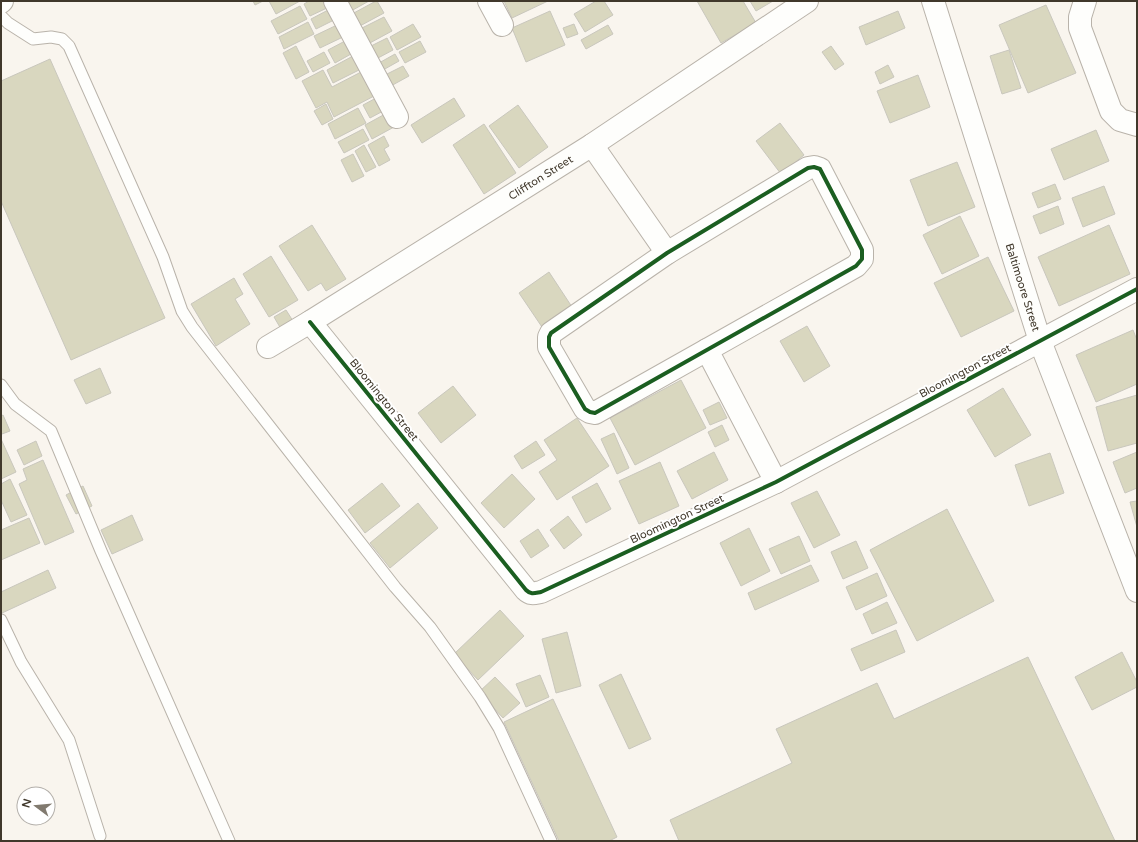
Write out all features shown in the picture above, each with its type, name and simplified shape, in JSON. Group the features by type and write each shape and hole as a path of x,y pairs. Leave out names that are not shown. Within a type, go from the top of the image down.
{"street":[{"path":"335,1 397,117"},
{"path":"489,1 502,25"},
{"name":"Cliffton Street","path":"268,347 592,145 807,1"},
{"name":"Baltimoore Street","path":"933,1 1040,341 1137,590"},
{"path":"1085,1 1080,17 1080,28 1111,111 1120,120 1137,125"},
{"path":"592,145 667,253"},
{"path":"814,167 820,169 862,250 862,259 856,266 595,413 590,412 585,409 549,347 549,337 551,333 667,253 808,168 814,167"},
{"name":"Bloomington Street","path":"310,322 529,593 541,592 776,482 1137,289"},
{"path":"707,350 776,482"}],"lane":[{"path":"1,16 8,23 33,39 51,37 62,40 69,46 163,257 185,316 390,581 430,627 480,697 499,728 551,841"},
{"path":"1,385 15,404 51,432 101,551 229,841"},
{"path":"1,620 21,662 69,740 100,836"}],"building":[{"path":"253,1 263,1 255,5"},
{"path":"269,1 300,1 276,14"},
{"path":"309,1 323,1 327,8 310,16 304,4"},
{"path":"346,1 369,1 351,11"},
{"path":"376,1 384,13 358,27 352,14"},
{"path":"504,1 548,1 512,18"},
{"path":"596,1 604,1 613,15 585,32 574,14"},
{"path":"697,1 743,1 756,23 721,43"},
{"path":"750,1 773,1 756,11"},
{"path":"1046,5 1076,73 1028,93 999,25"},
{"path":"300,6 307,19 278,34 271,21"},
{"path":"330,9 336,19 316,29 311,19"},
{"path":"550,11 565,45 526,62 512,28"},
{"path":"898,11 905,28 866,45 859,27"},
{"path":"384,17 392,31 368,44 360,29"},
{"path":"308,22 314,34 284,49 279,37"},
{"path":"413,24 421,37 397,50 390,37"},
{"path":"574,24 578,34 567,38 563,28"},
{"path":"337,25 343,37 320,48 314,36"},
{"path":"608,25 613,34 586,49 581,40"},
{"path":"387,38 393,50 378,58 371,46"},
{"path":"345,41 351,54 335,63 328,50"},
{"path":"420,41 426,52 405,63 399,52"},
{"path":"296,46 309,72 296,79 283,53"},
{"path":"831,46 844,64 835,70 822,52"},
{"path":"1009,50 1021,88 1002,94 990,56"},
{"path":"324,52 330,63 313,72 307,61"},
{"path":"395,54 399,61 383,70 379,63"},
{"path":"353,56 361,69 333,83 327,70"},
{"path":"50,59 165,318 71,360 1,201 1,81"},
{"path":"888,65 894,77 880,84 875,72"},
{"path":"403,66 409,76 389,87 383,76"},
{"path":"323,70 332,87 363,71 376,95 334,117 327,102 316,108 302,81"},
{"path":"918,75 930,107 890,123 877,91"},
{"path":"378,97 385,110 370,118 363,105"},
{"path":"454,98 465,116 422,143 411,125"},
{"path":"326,104 333,119 322,125 314,111"},
{"path":"518,105 548,147 519,168 489,126"},
{"path":"358,108 366,123 335,139 328,124"},
{"path":"387,113 394,127 372,139 365,125"},
{"path":"780,123 804,155 781,174 756,141"},
{"path":"484,124 516,173 484,194 453,145"},
{"path":"363,129 369,140 344,153 338,142"},
{"path":"1096,130 1109,161 1064,180 1051,149"},
{"path":"384,136 389,146 384,149 390,160 379,166 368,145"},
{"path":"364,145 376,167 366,172 355,151"},
{"path":"353,154 364,176 352,182 341,160"},
{"path":"957,162 975,207 928,226 910,180"},
{"path":"1055,184 1061,199 1038,208 1032,193"},
{"path":"1104,186 1115,214 1083,227 1072,198"},
{"path":"1058,206 1064,224 1040,234 1033,216"},
{"path":"960,216 979,256 942,274 923,235"},
{"path":"312,225 346,279 326,291 321,283 308,291 279,246"},
{"path":"1109,225 1130,274 1059,306 1038,257"},
{"path":"271,256 298,300 269,317 243,274"},
{"path":"988,257 1014,311 961,337 934,283"},
{"path":"549,272 574,310 544,330 519,293"},
{"path":"234,278 243,294 235,299 250,324 216,346 191,304"},
{"path":"286,310 293,321 281,329 274,317"},
{"path":"807,326 830,366 804,382 780,341"},
{"path":"1133,330 1137,340 1137,384 1096,402 1076,355"},
{"path":"100,368 111,393 86,404 74,380"},
{"path":"681,380 706,428 635,465 610,418"},
{"path":"453,386 476,415 441,443 418,413"},
{"path":"1003,388 1031,435 995,457 967,410"},
{"path":"1137,395 1137,443 1108,451 1096,407"},
{"path":"719,402 727,418 710,425 703,410"},
{"path":"3,415 10,431 2,434 1,416"},
{"path":"577,418 609,466 557,500 539,472 557,460 544,440"},
{"path":"722,425 729,440 715,447 708,432"},
{"path":"614,433 629,468 617,474 601,439"},
{"path":"1,439 16,472 1,479"},
{"path":"36,441 42,456 24,465 17,450"},
{"path":"536,441 545,455 522,469 514,456"},
{"path":"714,452 728,480 692,499 677,471"},
{"path":"1137,452 1137,488 1125,493 1113,462"},
{"path":"1050,453 1064,493 1029,506 1015,465"},
{"path":"43,460 74,532 45,545 19,484 27,480 23,469"},
{"path":"660,462 679,506 639,524 619,481"},
{"path":"512,474 535,499 504,528 481,503"},
{"path":"10,479 27,515 11,522 1,500 1,484"},
{"path":"382,483 400,506 365,533 348,510"},
{"path":"597,483 611,509 586,523 572,497"},
{"path":"83,486 92,506 76,514 66,495"},
{"path":"817,491 840,535 814,548 791,503"},
{"path":"1137,501 1137,527 1130,502"},
{"path":"418,503 438,528 390,568 370,543"},
{"path":"947,509 994,601 917,641 870,550"},
{"path":"132,515 143,540 112,554 101,530"},
{"path":"568,516 582,535 564,549 550,530"},
{"path":"29,518 40,543 1,560 1,530"},
{"path":"749,528 770,571 741,586 720,543"},
{"path":"538,529 549,546 531,558 520,541"},
{"path":"799,536 810,561 781,574 769,549"},
{"path":"856,541 868,568 843,579 831,552"},
{"path":"811,565 819,581 755,610 748,593"},
{"path":"48,570 56,588 2,613 1,592"},
{"path":"877,573 887,596 856,610 846,587"},
{"path":"887,602 897,623 872,634 863,614"},
{"path":"500,610 524,636 478,680 454,654"},
{"path":"896,630 905,652 861,671 851,649"},
{"path":"567,632 581,686 556,693 542,639"},
{"path":"1122,652 1137,682 1137,687 1092,710 1075,677"},
{"path":"1028,657 1115,841 679,841 670,820 792,763 776,729 877,683 894,719"},
{"path":"621,674 651,739 629,749 599,685"},
{"path":"540,675 549,697 526,707 516,684"},
{"path":"495,677 520,703 503,718 479,692"},
{"path":"553,699 617,837 609,841 559,841 504,722"}],"cycle path":[{"path":"814,167 820,169 862,250 862,259 856,266 595,413 585,409 549,347 549,337 551,333 667,253 808,168 814,167"},
{"path":"310,322 526,590 533,593 541,592 776,482 1137,289"}]}
